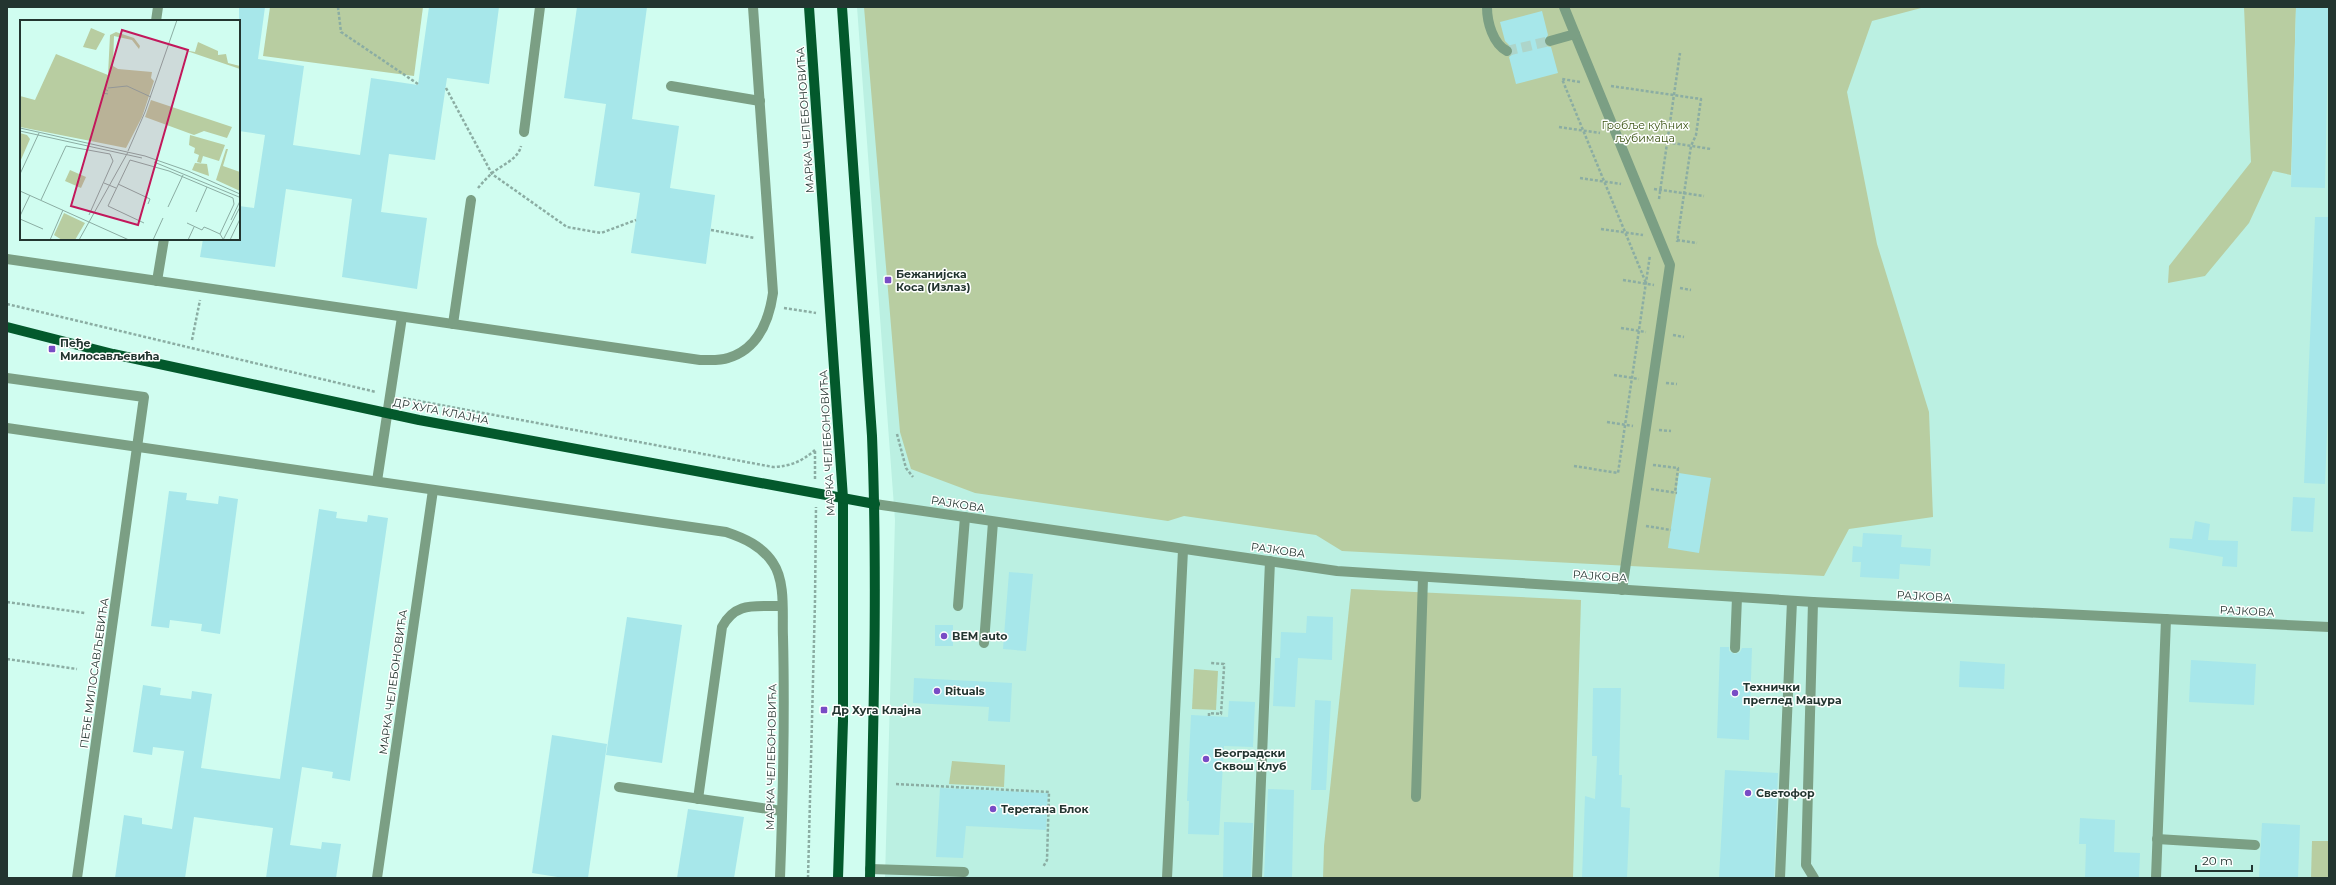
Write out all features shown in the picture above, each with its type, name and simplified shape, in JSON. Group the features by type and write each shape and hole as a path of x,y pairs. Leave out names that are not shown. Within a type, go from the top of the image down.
{"main road":[{"name":"МАРКА ЧЕЛЕБОНОВИЋА","path":"809,7 843,498 843,721 838,878"},
{"path":"842,7 870,416 874,504 874,731 870,873"},
{"name":"ДР ХУГА КЛАЈНА","path":"7,327 114,354 388,413 874,504"}],"street":[{"path":"156,20 158,7"},
{"path":"524,132 540,7"},
{"path":"7,259 700,360 728,359 746,350 766,325 773,294 752,7"},
{"path":"1487,7 1488,18 1497,42 1507,51"},
{"path":"1564,7 1670,265 1622,590"},
{"path":"1550,41 1575,34"},
{"path":"671,86 760,101"},
{"path":"453,324 471,200"},
{"path":"157,281 164,240"},
{"path":"377,481 402,317"},
{"name":"ПЕЂЕ МИЛОСАВЉЕВИЋА","path":"7,378 144,397 76,878"},
{"path":"7,428 433,490"},
{"name":"МАРКА ЧЕЛЕБОНОВИЋА","path":"377,878 433,490 726,532 760,547 774,563 779,575 782,606 784,672 780,878"},
{"name":"РАЈКОВА","path":"874,504 1183,550 1337,571 1424,578 1792,601 2329,627"},
{"path":"958,606 965,517"},
{"path":"984,643 993,522"},
{"path":"1167,878 1183,550"},
{"path":"1257,878 1270,561"},
{"path":"1416,797 1424,578"},
{"path":"1735,648 1737,597"},
{"path":"1780,878 1792,601"},
{"path":"1813,602 1806,865 1814,878"},
{"path":"698,799 722,627 728,615 740,608 782,606"},
{"path":"2156,878 2166,619"},
{"path":"619,788 782,811"},
{"path":"2157,839 2255,845"},
{"path":"870,873 964,872"}],"path":[{"path":"338,7 341,32 418,84"},
{"path":"1654,226 1680,53"},
{"path":"446,88 492,174 568,227 601,233 636,220"},
{"path":"1670,265 1675,255 1691,146 1696,135 1701,99"},
{"path":"471,200 478,188 492,174 511,160 520,151 524,132"},
{"path":"711,230 770,240"},
{"path":"1574,466 1618,473 1651,252"},
{"path":"192,340 202,288"},
{"path":"7,304 390,396 773,467 790,466 804,460 815,450"},
{"path":"771,307 817,313"},
{"path":"896,434 906,468 914,478"},
{"path":"1637,487 1676,493 1678,468 1641,463"},
{"path":"1632,524 1671,530"},
{"path":"808,878 816,526"},
{"path":"7,602 85,613"},
{"path":"7,658 77,668"},
{"path":"1209,716 1209,713 1221,714 1224,668 1224,664 1211,663"},
{"path":"896,784 1049,792 1047,860 1043,867"}],"shaded area":[{"path":"857,7 2329,7 2329,878 885,878 895,520"}],"green space":[{"path":"270,7 423,7 414,76 263,56"},
{"name":"Гробље кућних љубимаца","path":"864,7 1925,7 1872,21 1847,92 1877,244 1929,412 1933,517 1849,529 1824,576 1342,551 1316,535 1184,516 1168,521 975,493 911,469 900,432"},
{"path":"2244,7 2296,7 2291,175 2273,171 2249,223 2205,276 2168,283 2169,266 2251,162"},
{"path":"1351,589 1581,600 1573,878 1323,878 1324,846"},
{"path":"1194,669 1218,671 1216,710 1192,709"},
{"path":"952,761 1005,765 1004,787 949,784"},
{"path":"2312,841 2329,841 2329,878 2311,878"}],"building":[{"path":"239,7 265,7 258,59 304,66 293,145 360,155 371,78 418,85 429,7 499,7 489,84 447,78 435,160 389,154 381,212 427,218 417,289 342,277 352,199 286,189 275,267 200,257 203,240 240,240 240,206 254,208 265,135 240,131"},
{"path":"577,7 647,7 632,119 679,126 670,188 715,195 706,264 631,253 640,193 594,186 606,104 564,98"},
{"path":"2296,7 2329,7 2325,188 2291,187"},
{"path":"1542,11 1548,35 1544,42 1546,46 1551,47 1558,73 1516,84 1509,57 1513,54 1513,49 1505,41 1500,22"},
{"path":"2315,217 2329,217 2329,387 2325,484 2304,483"},
{"path":"1679,473 1711,478 1699,553 1668,548"},
{"path":"169,491 187,493 186,500 218,504 219,496 238,499 220,634 201,631 202,624 170,620 169,628 151,626"},
{"path":"2293,497 2315,498 2313,532 2291,531"},
{"path":"319,509 337,512 336,518 367,522 368,515 388,518 350,781 332,778 333,772 302,767 290,845 321,849 322,842 341,844 336,878 266,878 273,828 194,817 185,878 115,878 124,815 142,818 142,824 172,829 184,751 153,747 152,755 133,752 143,685 161,688 160,695 191,699 192,691 212,694 201,768 280,779"},
{"path":"2195,521 2210,524 2208,540 2238,541 2237,567 2222,566 2223,557 2169,548 2170,538 2192,539"},
{"path":"1863,533 1902,535 1901,547 1931,549 1930,566 1900,564 1899,579 1860,577 1861,562 1852,562 1853,546 1862,547"},
{"path":"1009,572 1033,574 1026,651 1003,649"},
{"path":"1307,616 1333,617 1332,660 1298,658 1295,707 1273,706 1275,658 1280,658 1281,632 1306,633"},
{"path":"627,617 682,625 662,763 606,755"},
{"name":"BEM auto","path":"935,625 953,625 953,646 935,646"},
{"name":"Технички преглед Мацура","path":"1720,647 1729,647 1729,651 1735,654 1740,652 1742,648 1752,648 1749,740 1717,738"},
{"path":"2191,660 2256,664 2254,705 2189,702"},
{"path":"1960,661 2005,664 2004,689 1959,687"},
{"path":"914,678 1012,683 1010,722 988,721 989,707 913,703"},
{"path":"1593,688 1621,688 1619,775 1622,775 1621,807 1630,808 1627,878 1582,878 1585,796 1595,799 1597,756 1592,756"},
{"path":"1315,700 1331,701 1326,790 1311,790"},
{"path":"1229,701 1255,702 1253,747 1224,746 1219,835 1188,834 1189,801 1187,801 1191,715 1228,717"},
{"path":"552,735 607,744 588,878 564,878 532,873"},
{"path":"1725,770 1778,773 1774,878 1719,878"},
{"name":"Теретана Блок","path":"940,788 1048,793 1046,830 966,826 963,858 936,857"},
{"path":"1268,789 1294,790 1292,878 1264,878"},
{"path":"688,809 744,817 734,878 677,878"},
{"path":"2080,818 2115,820 2114,852 2140,853 2139,878 2085,878 2086,844 2079,844"},
{"path":"1224,822 1253,823 1251,878 1223,878"},
{"path":"2262,823 2300,825 2298,878 2259,878"}],"tunnel":[{"path":"1507,51 1550,41"}],"place":[{"name":"Бежанијска Коса (Излаз)","path":"888,280"},
{"name":"Пеђе Милосављевића","path":"52,349"},
{"name":"BEM auto","path":"944,636"},
{"name":"Rituals","path":"937,691"},
{"name":"Технички преглед Мацура","path":"1735,693"},
{"name":"Др Хуга Клајна","path":"824,710"},
{"name":"Београдски Сквош Клуб","path":"1206,759"},
{"name":"Светофор","path":"1748,793"},
{"name":"Теретана Блок","path":"993,809"}]}
